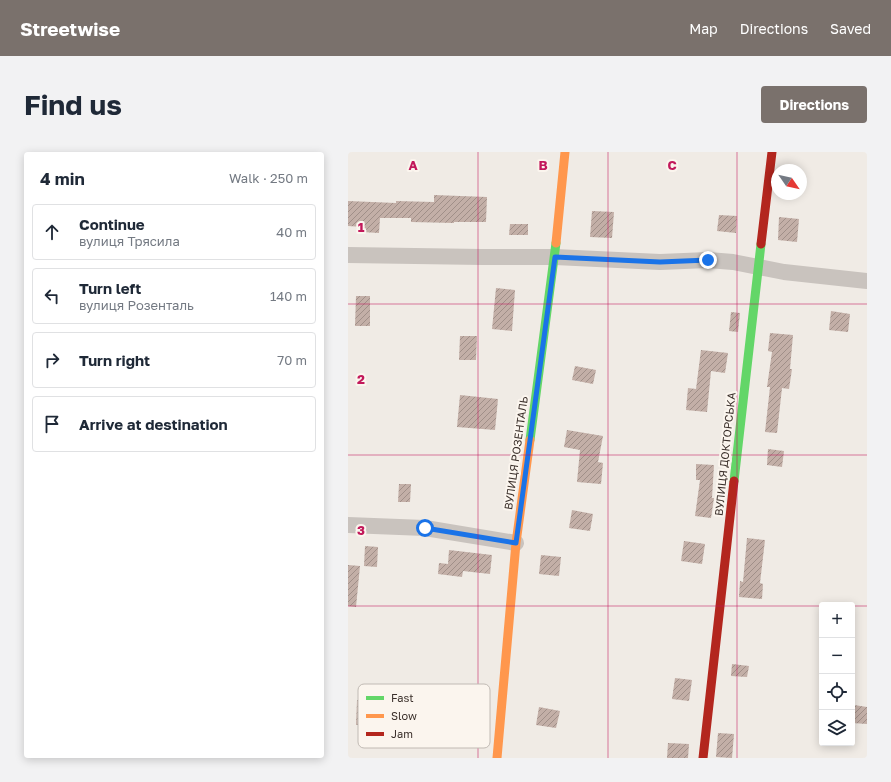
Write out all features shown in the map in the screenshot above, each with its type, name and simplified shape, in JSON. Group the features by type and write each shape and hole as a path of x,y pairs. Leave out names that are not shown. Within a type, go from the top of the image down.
{"street":[{"name":"ВУЛИЦЯ РОЗЕНТАЛЬ","path":"497,758 516,543 555,257 566,152"},
{"name":"ВУЛИЦЯ ДОКТОРСЬКА","path":"703,758 772,152"},
{"path":"348,254 555,257 660,262 708,260 733,262 784,272 867,281"},
{"path":"348,525 425,528 516,543"}],"building":[{"path":"434,195 487,197 486,222 411,222 411,218 380,218 379,233 362,232 363,227 348,226 348,201 396,203 396,201 434,202"},
{"path":"592,211 614,212 612,238 590,237"},
{"path":"719,215 737,216 736,233 717,231"},
{"path":"779,217 799,219 797,242 778,240"},
{"path":"510,224 528,224 528,235 509,235"},
{"path":"496,288 515,290 512,331 492,329"},
{"path":"356,296 370,296 370,326 355,326"},
{"path":"831,311 850,314 848,332 829,330"},
{"path":"731,312 740,313 738,332 729,331"},
{"path":"770,333 793,335 790,369 792,369 789,389 782,388 777,433 765,432 770,387 767,387 772,352 768,351"},
{"path":"460,336 477,336 476,360 459,360"},
{"path":"701,350 728,353 725,373 711,371 707,412 686,410 688,388 696,389"},
{"path":"575,366 596,370 593,384 572,380"},
{"path":"460,395 498,399 495,430 457,427"},
{"path":"567,430 603,436 598,462 603,463 601,484 577,482 580,450 564,447"},
{"path":"768,449 784,451 782,467 767,465"},
{"path":"696,464 714,465 712,498 714,498 711,518 695,516 700,480 696,480"},
{"path":"399,484 411,484 410,502 398,502"},
{"path":"572,510 593,514 590,531 569,528"},
{"path":"747,538 765,540 760,583 763,584 762,599 739,597 740,581 743,582"},
{"path":"684,541 705,544 702,564 681,561"},
{"path":"365,546 378,547 377,567 364,566"},
{"path":"449,550 492,555 490,574 463,571 462,577 438,574 439,563 448,564"},
{"path":"541,555 561,557 559,576 539,574"},
{"path":"348,565 360,566 356,607 348,606"},
{"path":"732,664 749,666 747,677 731,676"},
{"path":"675,678 692,680 689,701 672,699"},
{"path":"357,700 358,700 358,725 356,725"},
{"path":"855,705 867,707 867,724 855,723"},
{"path":"539,707 560,711 556,728 536,725"},
{"path":"718,733 734,734 732,758 716,757"},
{"path":"668,743 689,744 688,758 667,758"}],"traffic: fast":[{"path":"530,440 556,243"},
{"path":"734,481 761,244"}],"traffic: slow":[{"path":"556,243 565,152"},
{"path":"497,758 516,543 530,440"}],"traffic: jam":[{"path":"761,244 772,152"},
{"path":"703,758 734,481"}],"route":[{"path":"425,528 516,543 555,257 660,262 708,260"}]}
